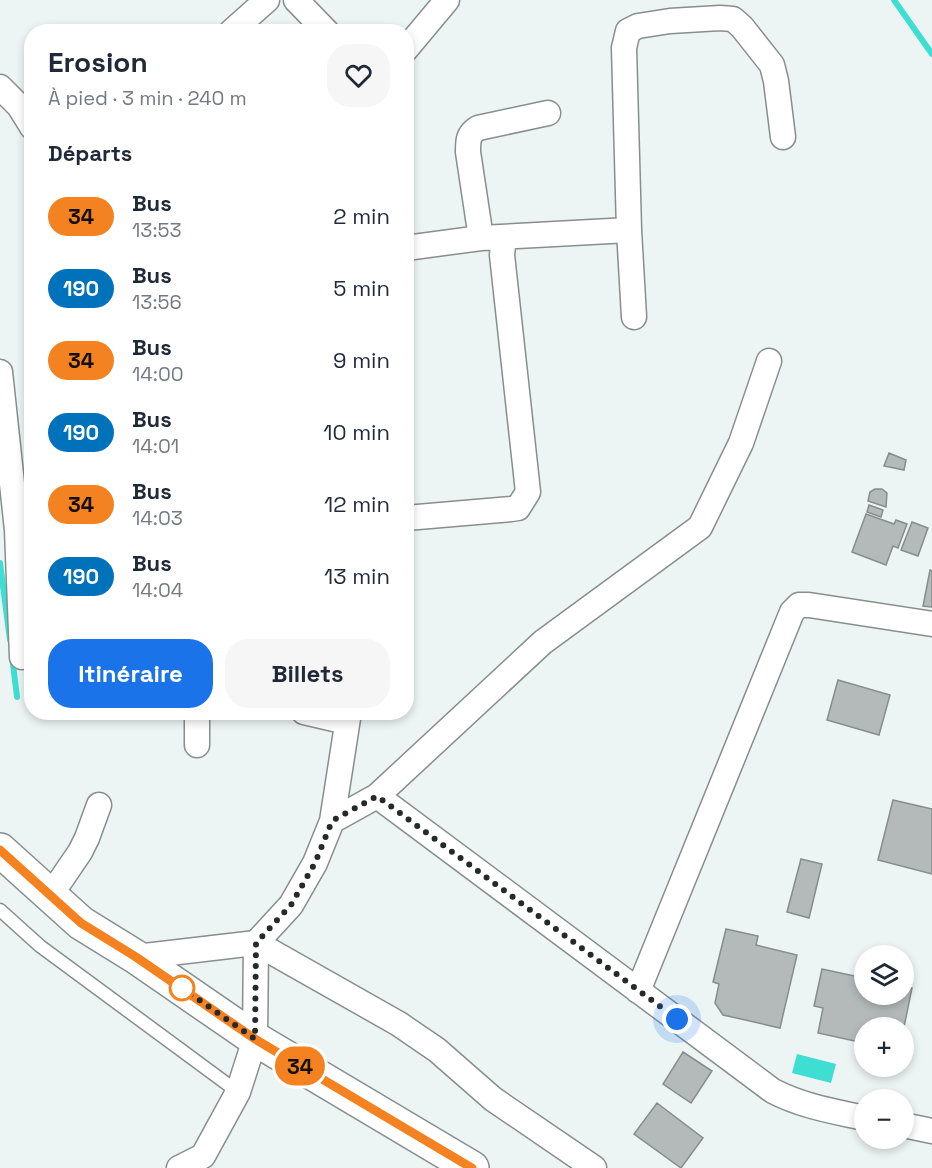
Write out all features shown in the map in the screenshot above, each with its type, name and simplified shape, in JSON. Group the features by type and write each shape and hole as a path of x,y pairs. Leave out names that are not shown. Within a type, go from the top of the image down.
{"main road":[{"path":"0,850 81,923 136,957 255,1039 472,1168"}],"street":[{"path":"240,24 267,0"},
{"path":"296,0 319,24"},
{"path":"414,39 447,0"},
{"path":"634,317 624,48 628,31 638,26 670,21 733,19 772,64 783,137"},
{"path":"0,87 19,106 24,114"},
{"path":"414,518 518,508 528,492 502,255 492,238 468,152 468,140 471,132 478,128 548,114"},
{"path":"414,247 492,238 629,230"},
{"path":"332,821 377,796 543,642 700,527 741,444 769,361"},
{"path":"0,372 17,530 22,657"},
{"path":"638,991 792,612 799,605 809,605 932,624"},
{"path":"196,720 197,745"},
{"path":"179,1168 208,1162 238,1092 255,1039 256,943 291,905 315,863 332,821 348,720"},
{"path":"377,796 773,1091 788,1099 816,1108 854,1116"},
{"path":"50,896 84,845 99,805"},
{"path":"136,957 256,943 399,1024 437,1050 493,1099 594,1168"},
{"path":"914,1127 932,1131"}],"lane":[{"path":"0,910 40,946 238,1092"}],"water":[{"path":"797,1054 836,1064 831,1083 792,1073"}],"building":[{"path":"889,453 906,460 904,470 884,466"},
{"path":"882,489 887,493 886,507 868,501 870,492"},
{"path":"869,505 883,510 881,517 867,512"},
{"path":"866,514 894,524 896,520 907,524 898,548 893,546 886,565 852,552"},
{"path":"912,522 928,528 918,556 901,550"},
{"path":"930,570 932,571 932,607 923,606"},
{"path":"838,680 890,695 879,735 827,720"},
{"path":"893,800 932,809 932,874 878,860"},
{"path":"801,859 822,864 809,918 787,912"},
{"path":"726,929 758,936 756,945 797,955 780,1028 723,1015 715,1003 719,984 713,982"},
{"path":"822,969 854,976 854,1005 909,1005 906,1017 854,1017 854,1041 818,1033 823,1008 814,1006"},
{"path":"683,1052 712,1071 691,1103 663,1084"},
{"path":"657,1103 703,1138 681,1168 634,1134"}],"waterway":[{"path":"894,0 932,54"},
{"path":"0,563 10,640"},
{"path":"12,656 17,697"}],"bus line":[{"name":"34","path":"0,850 81,923 136,957 255,1039 472,1168"}],"route":[{"path":"182,988 255,1039 256,943 291,905 315,863 332,821 377,796 677,1019"}]}
